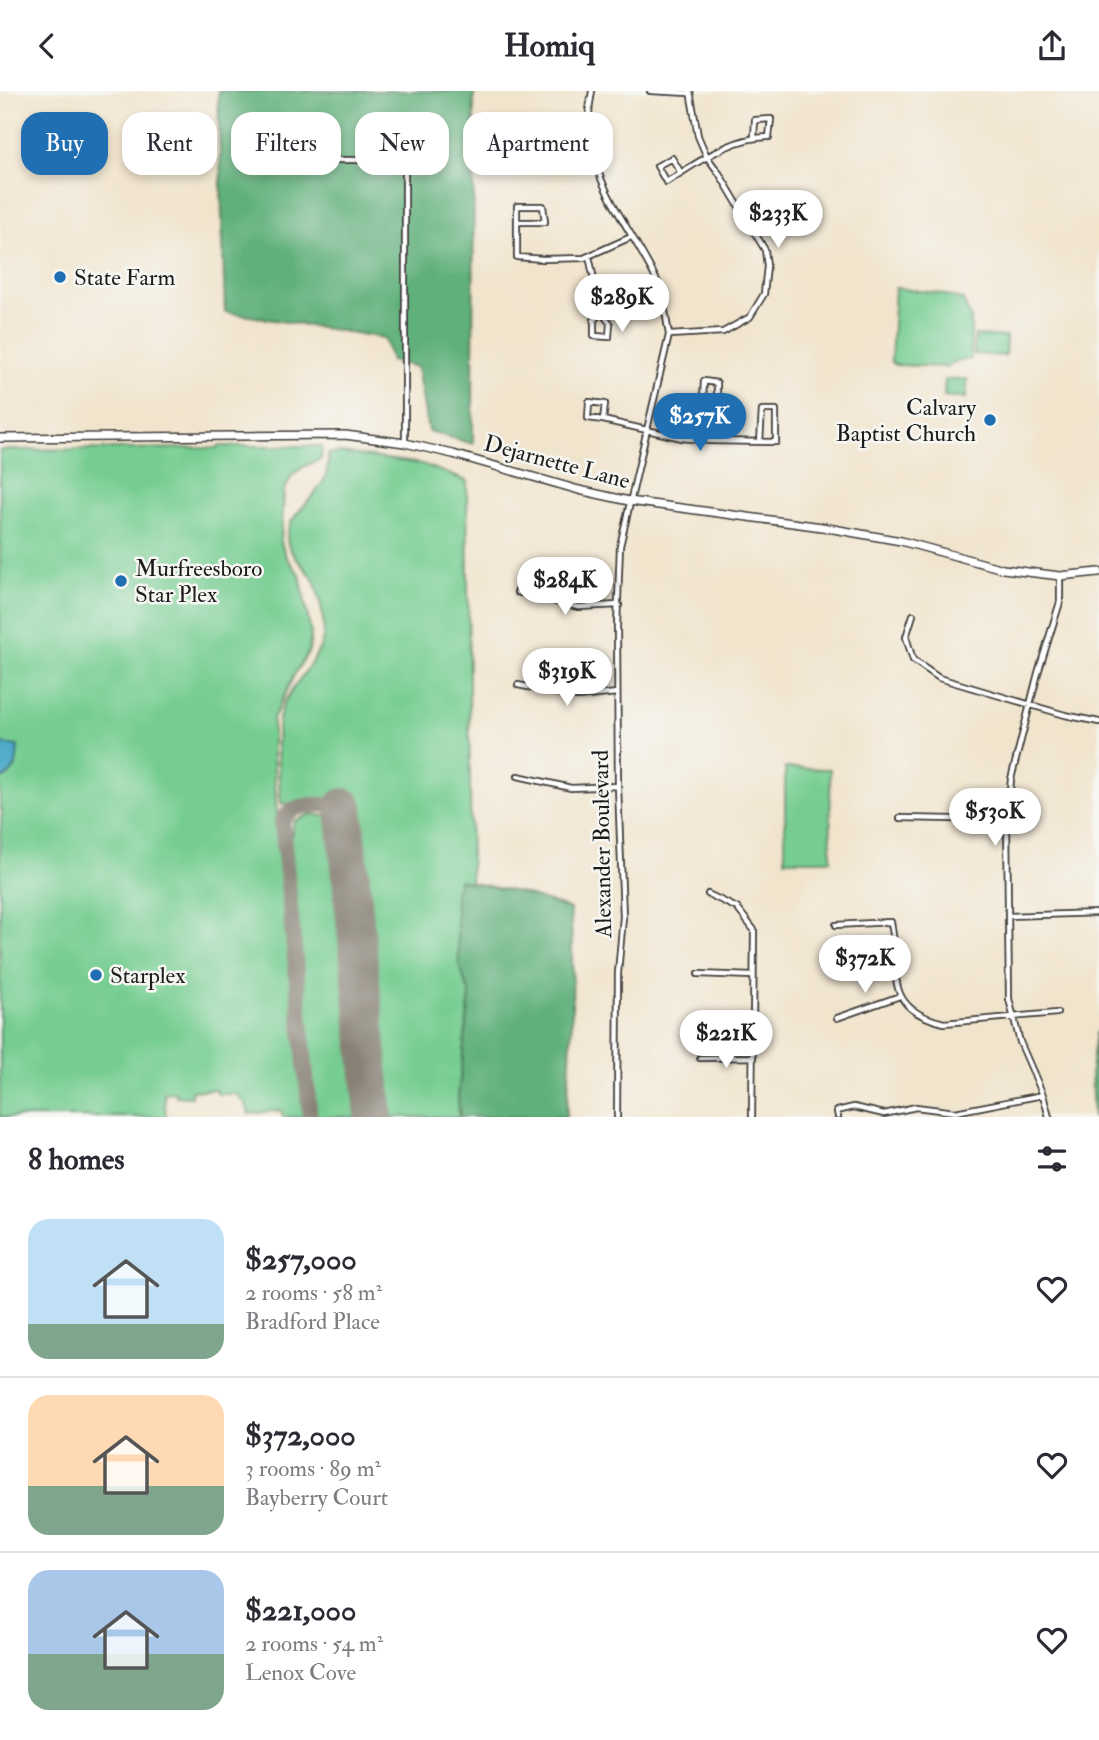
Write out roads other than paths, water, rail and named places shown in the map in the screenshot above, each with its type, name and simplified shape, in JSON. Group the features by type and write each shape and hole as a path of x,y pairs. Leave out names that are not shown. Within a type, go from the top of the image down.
{"main road":[{"name":"Dejarnette Lane","path":"0,438 345,435 405,443 453,454 579,490 629,501 822,527 901,541 1003,569 1060,576 1099,572"}],"street":[{"name":"Alexander Boulevard","path":"592,91 589,138 594,166 658,283 669,335 629,501 621,546 617,693 623,917 618,973 617,1117"},
{"path":"650,91 690,92 698,136 707,157 765,250 768,265 764,294 750,317 723,332 669,335"},
{"path":"681,173 672,158 657,166 666,182 732,144 754,137 769,137 771,119 755,120 754,137"},
{"path":"341,160 405,160 405,443"},
{"path":"517,222 545,222 543,206 517,205 517,222 517,257 543,259 589,256 631,237"},
{"path":"745,218 768,206"},
{"path":"589,256 601,312 610,323 609,337 594,336 594,320 601,312"},
{"path":"704,381 717,383 717,399 710,402 703,399 704,381"},
{"path":"603,420 605,404 589,402 588,418 682,438 710,441 760,442 776,442 776,410 762,409 760,442"},
{"path":"710,402 710,441"},
{"path":"1049,1117 1043,1095 1020,1042 1009,999 1007,820 1011,779 1059,602 1060,576"},
{"path":"517,592 578,607 619,605"},
{"path":"913,615 906,637 913,660 939,678 1099,722"},
{"path":"518,685 578,697 617,693"},
{"path":"518,776 571,788 618,786"},
{"path":"900,818 1007,820"},
{"path":"708,894 737,908 754,930 752,1117"},
{"path":"1008,916 1099,913"},
{"path":"836,925 891,922 896,947 894,978 900,996 912,1011 930,1020 944,1023 1058,1013"},
{"path":"698,974 754,976"},
{"path":"837,1017 900,996"},
{"path":"700,1058 752,1057"},
{"path":"838,1117 837,1111 854,1107 884,1114 916,1108 955,1112 1043,1095"}],"water":[{"path":"0,744 18,746 13,771 0,779"}],"place":[{"name":"State Farm","path":"60,277"},
{"name":"Calvary Baptist Church","path":"990,420"},
{"name":"Murfreesboro Star Plex","path":"121,581"},
{"name":"Starplex","path":"96,975"}]}
